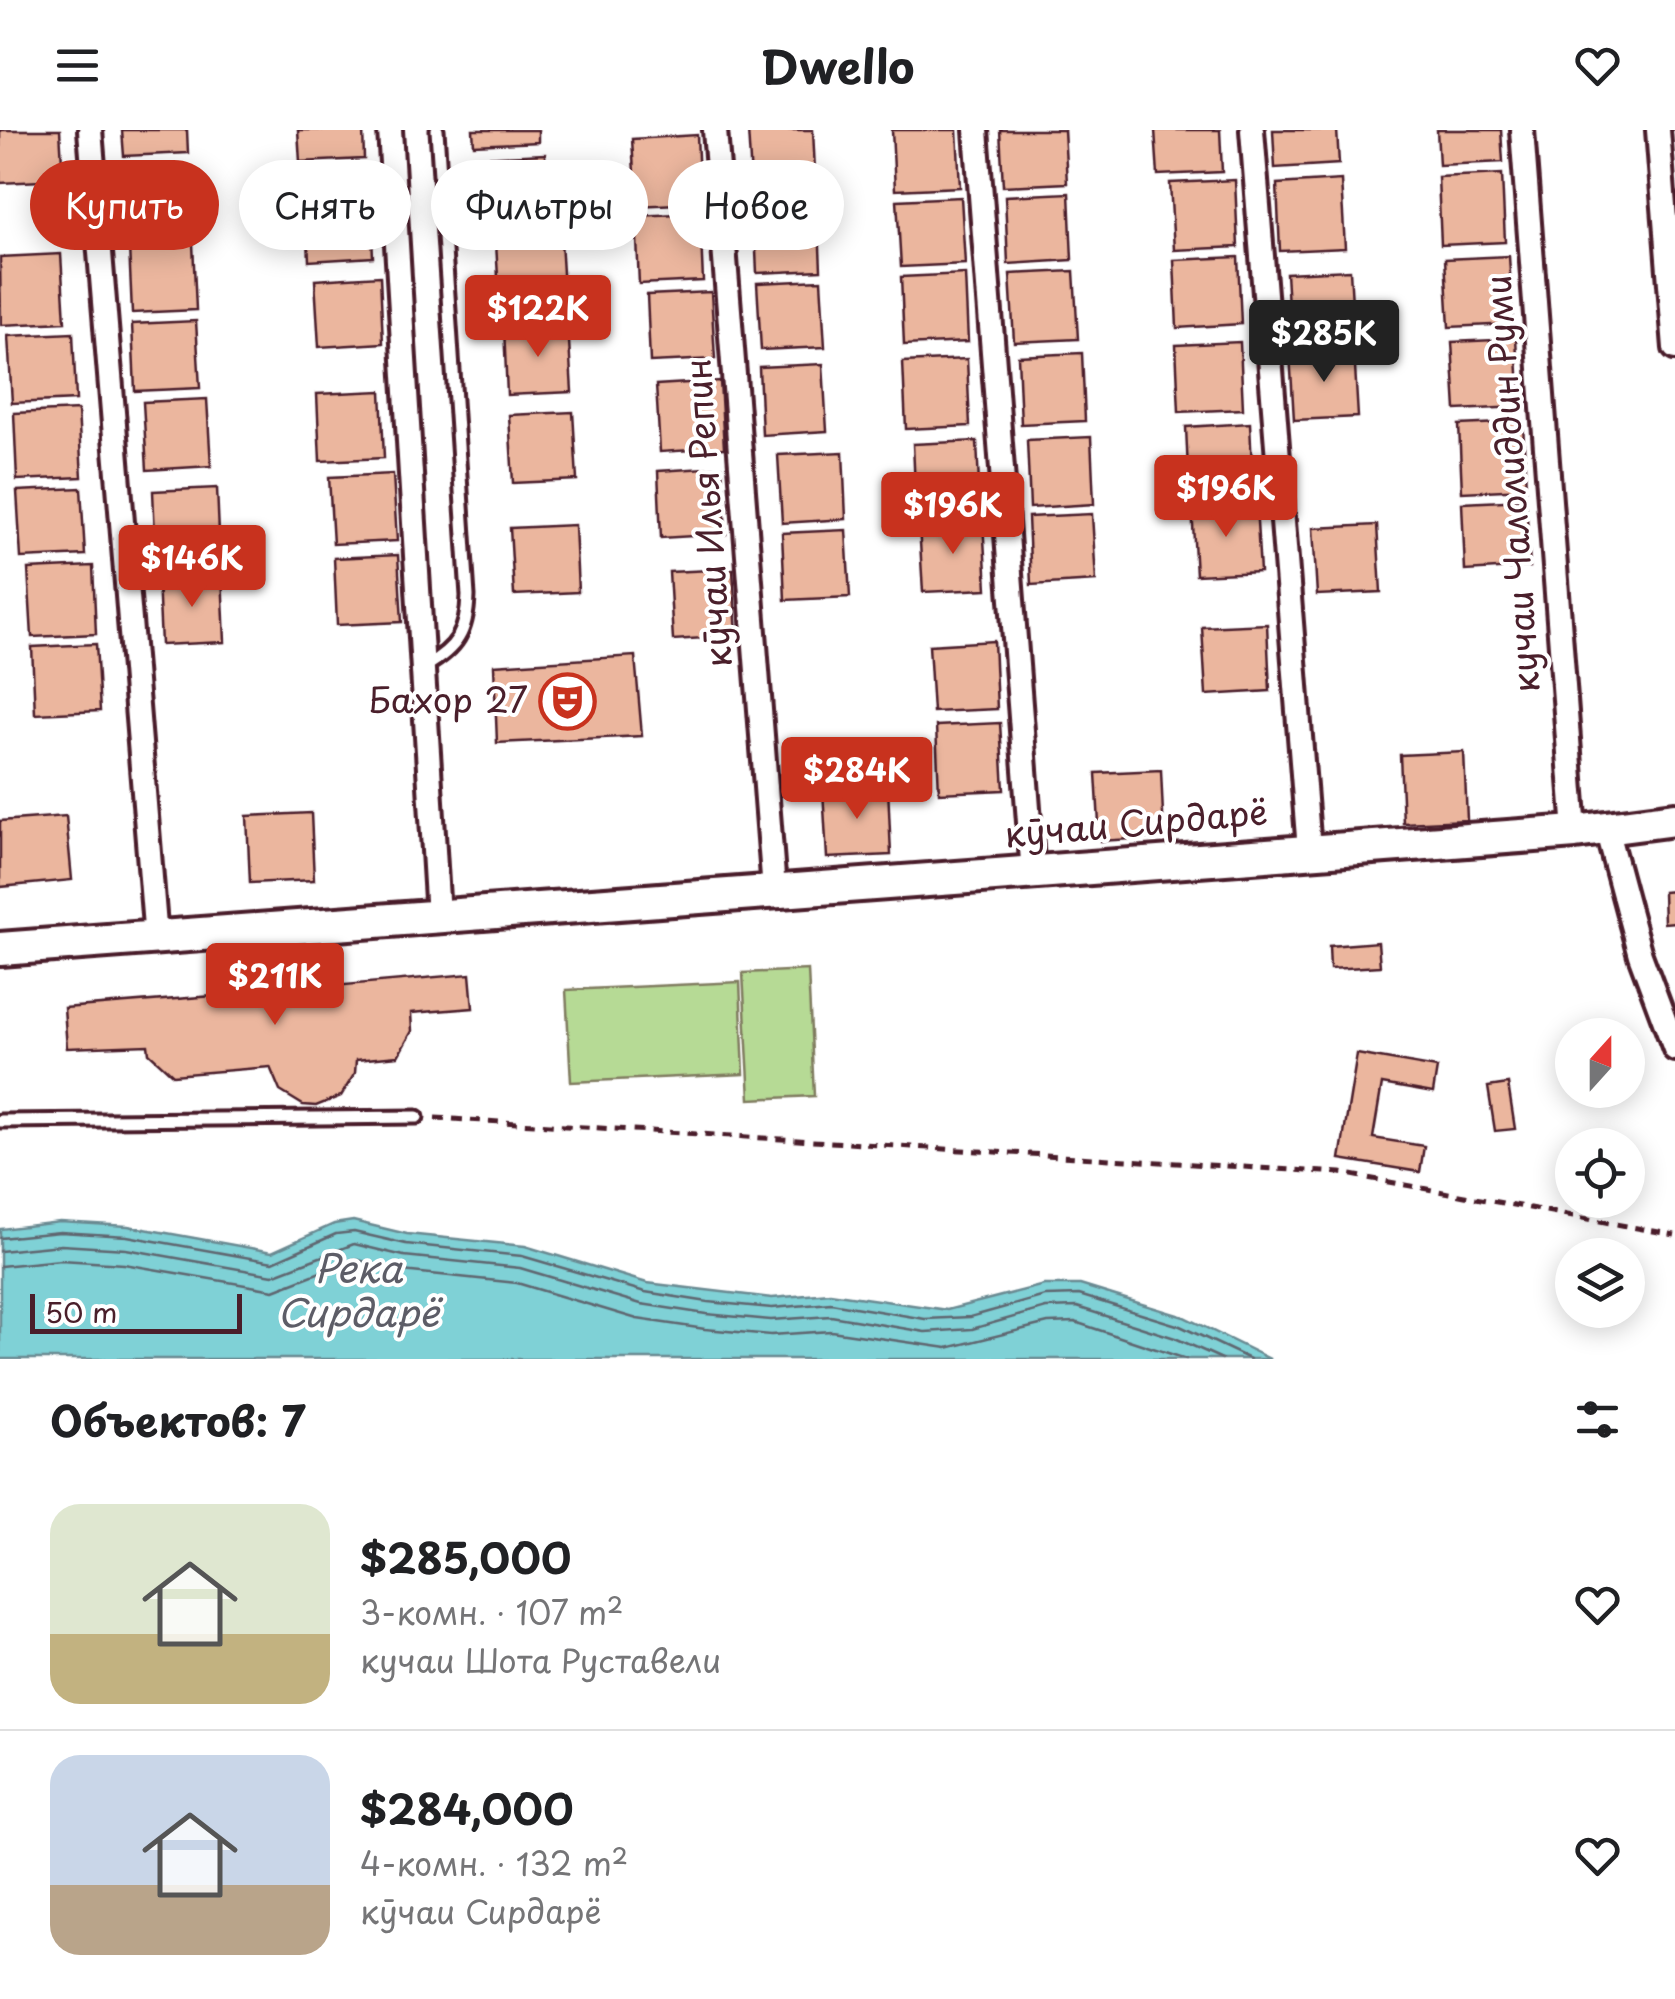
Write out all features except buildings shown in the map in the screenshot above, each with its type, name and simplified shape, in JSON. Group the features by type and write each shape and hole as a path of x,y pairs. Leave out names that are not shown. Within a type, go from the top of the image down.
{"main road":[{"name":"кӯчаи Сирдарё","path":"0,949 1033,874 1675,820"}],"street":[{"path":"90,130 156,940"},
{"path":"390,130 426,666 438,916"},
{"name":"кӯчаи Илья Репин","path":"715,130 774,890"},
{"path":"976,130 1033,874"},
{"path":"1252,130 1309,850"},
{"name":"кучаи Чалолиддин Руми","path":"1522,130 1590,830 1675,1050"},
{"path":"1658,130 1675,348"}],"lane":[{"path":"426,666 451,652 467,626 468,611 436,130"},
{"path":"0,1121 416,1117"}],"path":[{"path":"416,1117 1341,1174 1675,1235"}],"green space":[{"path":"808,970 814,1096 750,1099 743,973"},
{"path":"740,982 744,1074 571,1082 566,990"}],"water":[{"name":"Река Сирдарё","path":"353,1221 407,1234 525,1246 647,1283 772,1298 830,1293 947,1310 1044,1285 1080,1285 1184,1317 1270,1359 0,1359 0,1229 60,1222 128,1226 272,1252 334,1224"}],"place":[{"name":"Бахор 27","path":"567,701"}]}
